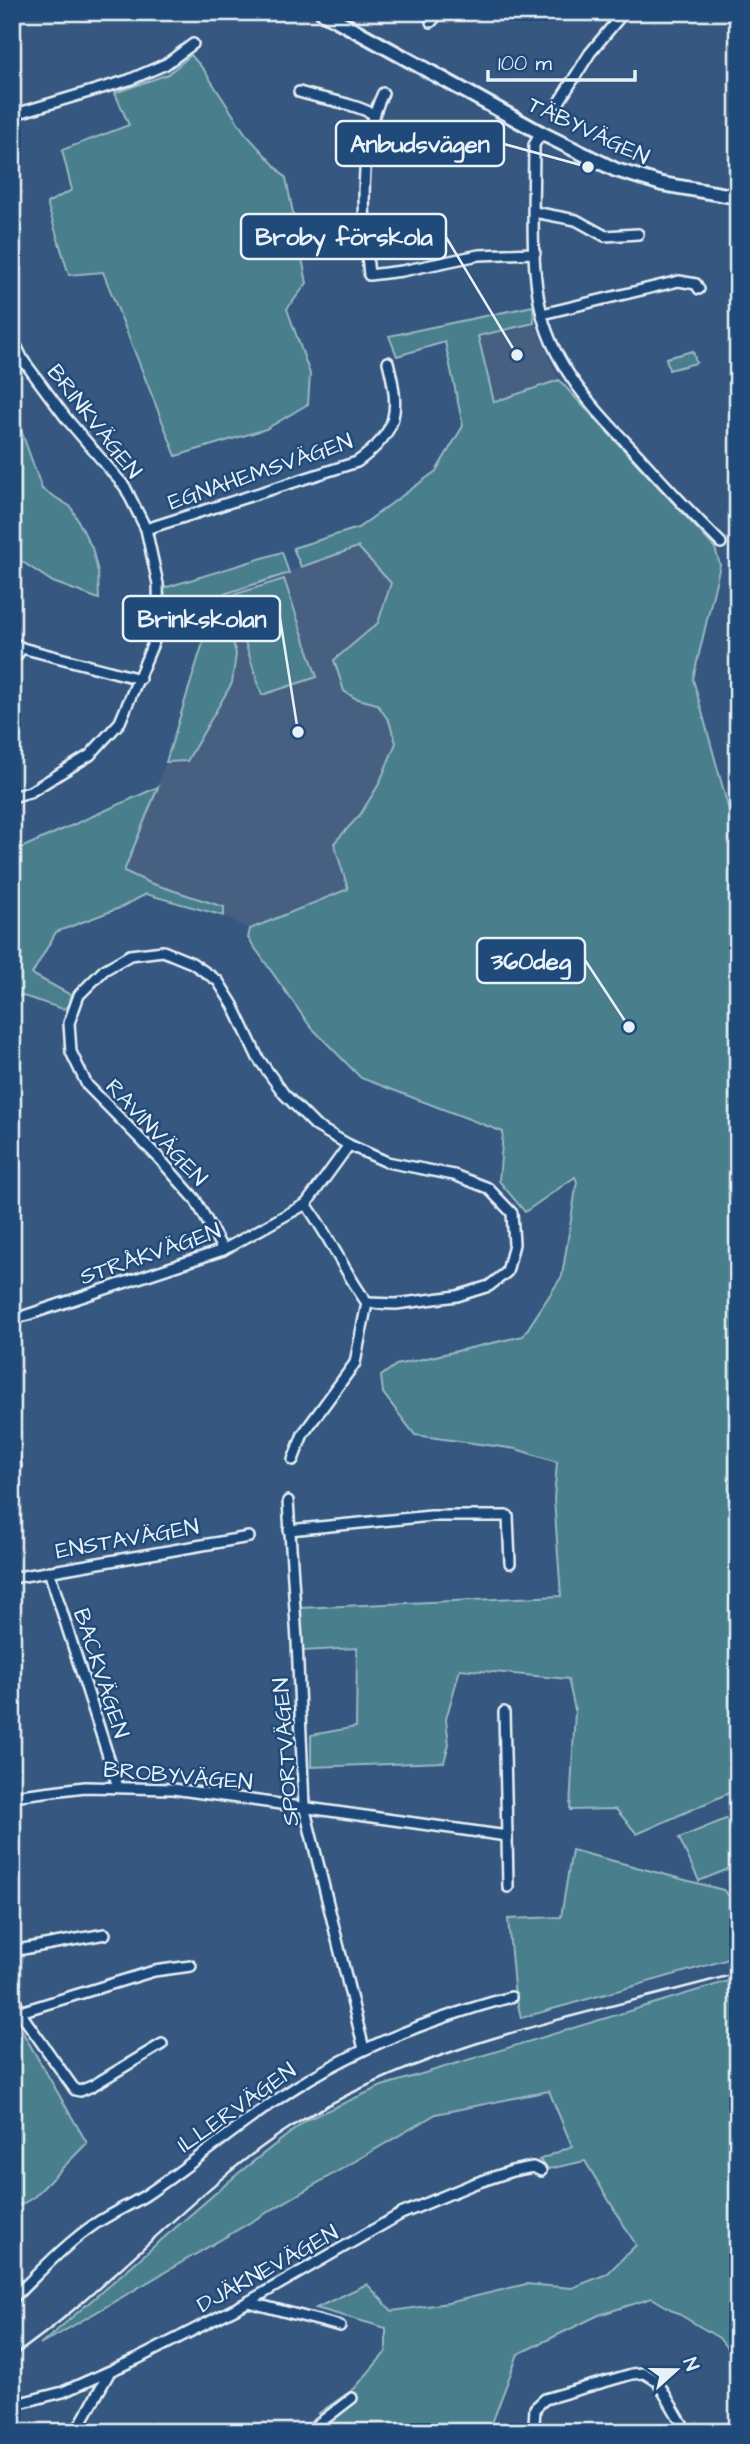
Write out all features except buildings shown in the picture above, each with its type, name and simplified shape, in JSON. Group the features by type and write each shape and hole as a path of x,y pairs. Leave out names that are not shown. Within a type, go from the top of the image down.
{"main road":[{"name":"TÄBYVÄGEN","path":"322,12 580,153 628,174 662,184 738,197"}],"street":[{"path":"431,22 440,12"},
{"path":"559,102 590,53 624,12"},
{"path":"12,115 130,80 166,64 193,44"},
{"path":"299,93 340,104 355,105 373,114"},
{"path":"383,93 373,114 364,187 364,231 369,275 402,271 479,254 536,253"},
{"path":"541,133 534,145 536,253 542,314 558,356 574,383 629,446 721,543"},
{"path":"534,212 576,219 605,236 638,234"},
{"path":"542,314 679,281 696,284 699,289"},
{"name":"BRINKVÄGEN","path":"12,337 23,360 66,418 125,487 146,529 158,584 159,629 120,722 90,755 30,792 12,797"},
{"path":"12,362 23,360"},
{"name":"EGNAHEMSVÄGEN","path":"146,529 357,462 374,450 387,435 395,412 394,387 388,362"},
{"path":"12,642 22,648 140,679"},
{"path":"12,662 22,648"},
{"name":"RAVINVÄGEN","path":"223,1251 195,1199 158,1157 86,1085 71,1052 69,1023 79,995 104,970 130,955 163,951 192,963 218,981 233,1005 258,1058 284,1094 316,1126 349,1146 387,1162 454,1175 488,1188 512,1213 514,1244 507,1272 489,1286 457,1296 396,1304 367,1303"},
{"name":"STRÅKVÄGEN","path":"12,1320 223,1251 306,1205 349,1146"},
{"path":"293,1460 303,1434 355,1363 367,1303 349,1278 325,1230 306,1205"},
{"path":"12,1454 16,1466"},
{"name":"SPORTVÄGEN","path":"288,1501 298,1641 304,1807 364,2049"},
{"path":"289,1530 432,1516 508,1516 510,1563"},
{"name":"ENSTAVÄGEN","path":"12,1578 249,1537"},
{"name":"BACKVÄGEN","path":"49,1571 118,1787"},
{"path":"504,1712 508,1887"},
{"name":"BROBYVÄGEN","path":"12,1796 85,1787 173,1789 507,1836"},
{"path":"12,1951 105,1934"},
{"path":"20,2012 154,1970 191,1966"},
{"name":"ILLERVÄGEN","path":"12,2299 95,2224 145,2196 225,2135 297,2086 364,2049 459,2011 511,1997"},
{"path":"13,1999 75,2090 92,2087 162,2044"},
{"name":"DJÄKNEVÄGEN","path":"12,2405 63,2392 109,2373 248,2302 401,2214 512,2171 533,2167 541,2171"},
{"path":"248,2302 340,2326"},
{"path":"76,2432 109,2373"},
{"path":"537,2432 534,2424 535,2408 545,2399 644,2373 657,2381 687,2432"},
{"path":"308,2432 352,2398"}],"shaded area":[{"path":"534,323 559,380 494,403 478,336"},
{"path":"358,547 391,584 355,698 377,704 389,720 396,743 379,784 360,815 334,843 348,889 250,929 224,916 224,907 150,883 124,871 166,762 187,761 236,654 221,595"}],"green space":[{"path":"191,55 204,70 245,133 286,178 307,283 287,309 310,374 308,404 266,429 176,456 103,272 69,275 47,203 72,190 62,150 129,125 115,93 168,74"},
{"path":"533,306 534,323 478,336 494,402 559,380 715,548 720,565 693,679 738,843 738,1594 731,1595 738,1641 738,1789 637,1834 616,1809 570,1810 575,1710 568,1679 460,1669 446,1719 449,1744 444,1762 311,1767 311,1735 356,1727 357,1648 303,1651 299,1608 561,1596 554,1499 557,1462 516,1449 415,1435 383,1393 381,1376 396,1365 523,1336 562,1276 577,1182 575,1177 525,1212 499,1181 503,1132 361,1078 310,1026 248,938 250,929 348,889 334,843 360,815 379,784 396,743 389,721 377,704 355,698 344,691 334,660 378,623 391,583 358,547 301,567 293,548 358,528 436,471 463,426 445,342 397,356 389,336"},
{"path":"693,351 696,363 669,370 666,358"},
{"path":"12,413 15,413 42,489 71,507 92,548 98,572 99,599 53,582 12,555"},
{"path":"282,552 289,573 221,595 236,654 232,683 187,761 166,762 206,633 165,622 164,588"},
{"path":"284,579 317,677 262,695 230,596"},
{"path":"158,787 124,871 150,883 224,907 224,916 146,894 122,907 56,932 32,974 71,995 68,1006 63,1009 20,995 12,1010 12,852"},
{"path":"738,1814 738,1865 699,1881 679,1838"},
{"path":"572,1850 723,1890 738,1904 738,1944 726,1960 521,2018 514,1987 508,1919 561,1917"},
{"path":"738,1978 738,2362 719,2338 652,2298 599,2315 518,2354 491,2426 493,2432 334,2432 318,2414 355,2388 386,2352 386,2328 316,2308 367,2284 392,2311 448,2303 526,2284 572,2288 607,2274 636,2245 585,2161 549,2169 539,2160 572,2146 549,2091 436,2114 40,2345 241,2171 308,2119 382,2086"},
{"path":"19,2026 87,2143 34,2197 12,2210 12,2027"}],"railway":[{"path":"12,2357 84,2301 186,2209 256,2151 294,2125 345,2096 399,2072 510,2033 738,1973"}],"place":[{"name":"Anbudsvägen","path":"588,167"},
{"name":"Broby förskola","path":"517,355"},
{"name":"Brinkskolan","path":"298,732"},
{"name":"360deg","path":"629,1027"}]}
